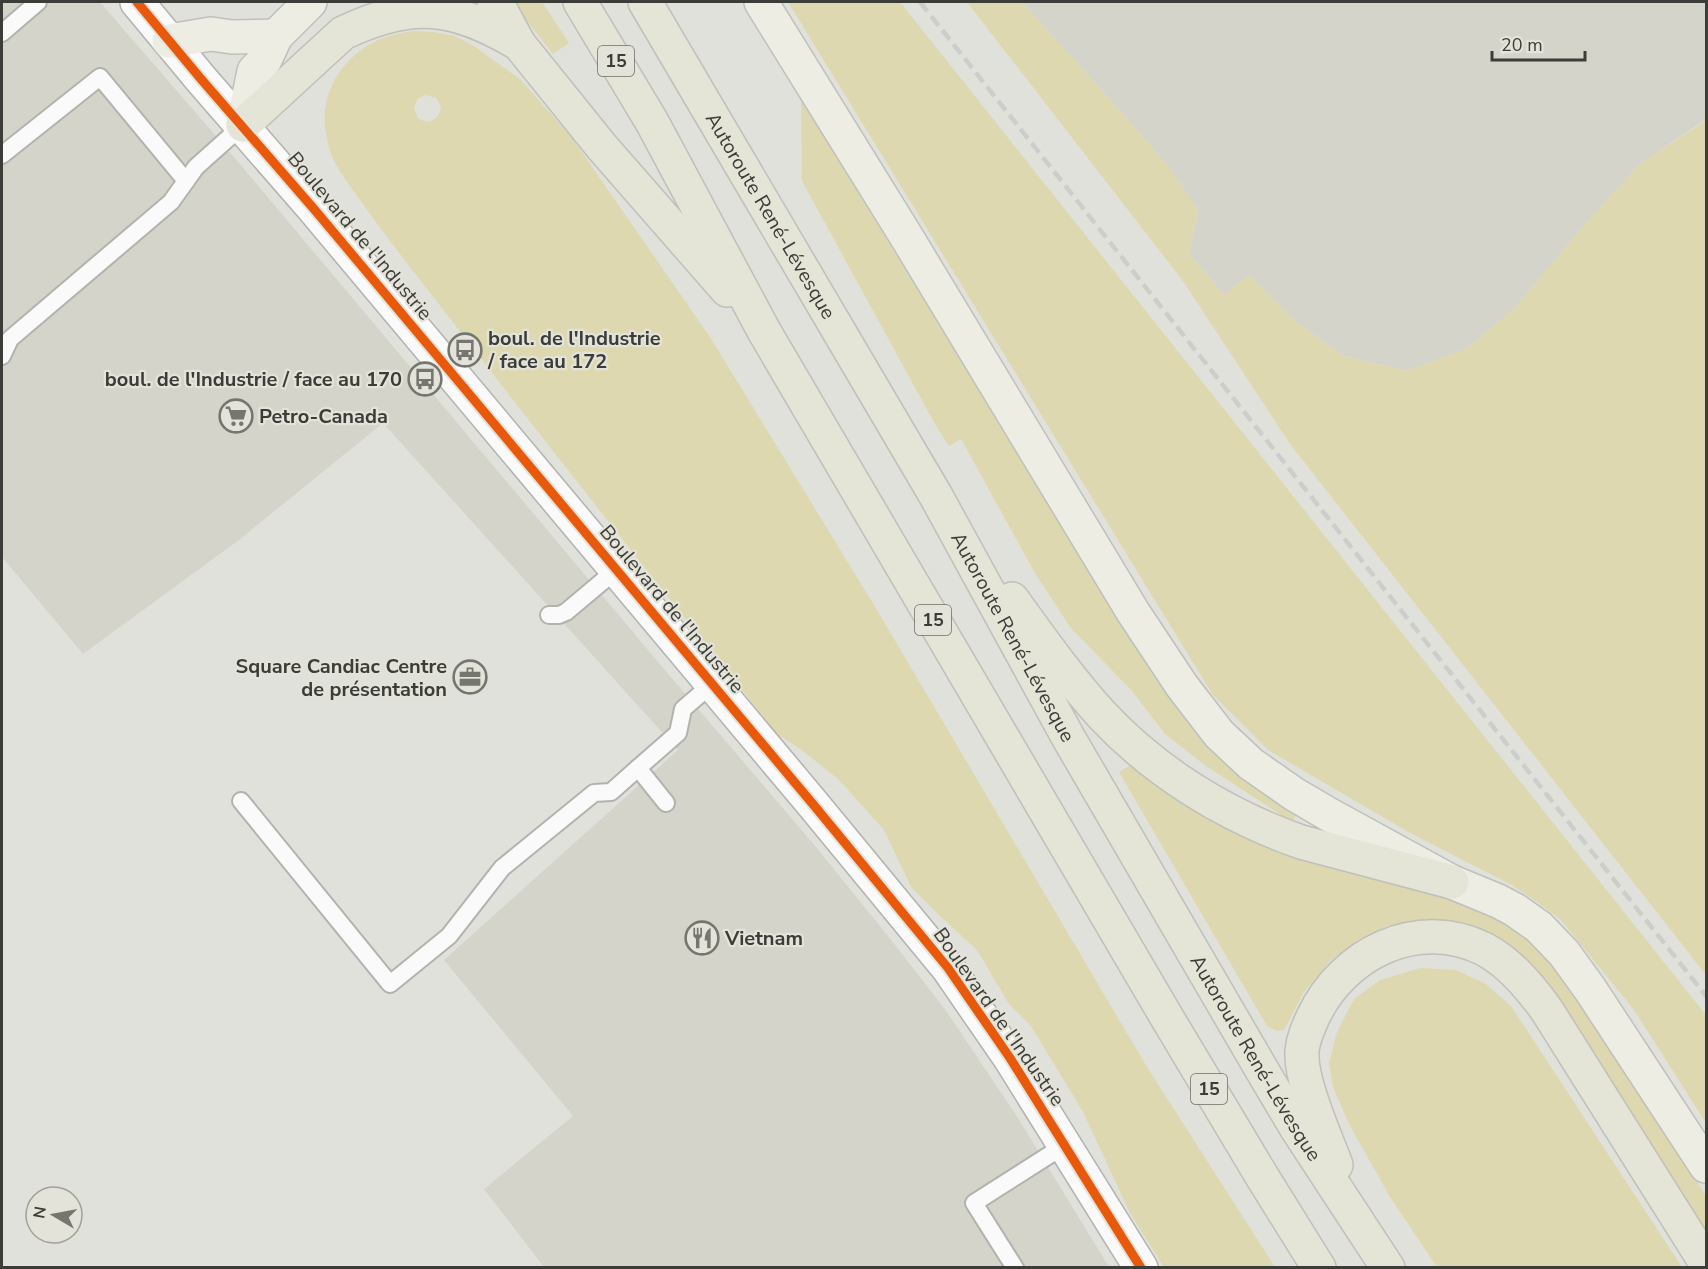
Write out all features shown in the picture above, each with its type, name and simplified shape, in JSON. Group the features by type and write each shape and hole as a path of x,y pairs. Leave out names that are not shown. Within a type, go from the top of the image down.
{"highway":[{"path":"494,2 519,44 602,147 764,332"},
{"name":"15","path":"580,2 652,122 764,332 1186,1050 1319,1268"},
{"name":"Autoroute René-Lévesque","path":"645,2 936,496 1068,737 1271,1085 1388,1268"},
{"path":"660,2 705,103"},
{"path":"243,125 343,33 359,22 383,11 408,6 447,8 482,22 519,44"},
{"path":"936,496 1085,695 1120,732 1171,775 1239,816 1285,836 1452,882"},
{"path":"1354,1217 1304,1074 1302,1052 1304,1038 1329,989 1341,975 1356,964 1372,953 1406,939 1446,938 1483,949 1499,958 1531,989 1546,1009 1707,1263"}],"main road":[{"path":"243,125 254,71 265,60 276,36 310,2"},
{"path":"761,2 912,246 1132,612 1201,712 1234,749 1294,794 1452,882 1515,910 1539,927 1564,953 1707,1166"},
{"path":"169,41 211,34 232,37 276,36"}],"street":[{"name":"Boulevard de l'Industrie","path":"137,2 345,245 813,803 948,968 1065,1145 1141,1268"}],"lane":[{"path":"2,33 38,2"},
{"path":"2,155 100,77 186,181"},
{"path":"2,356 10,339 171,202 196,167 243,125"},
{"path":"549,615 566,612 616,570"},
{"path":"240,801 390,984 449,936 502,868 594,793 610,792 678,733 683,709 711,684"},
{"path":"638,768 666,803"},
{"path":"1015,1268 974,1203 1065,1145"}],"shaded area":[{"path":"2,2 100,2 234,157 816,847 896,946 947,1012 1018,1118 1109,1267 544,1267 484,1189 573,1116 444,960 678,750 383,423 239,540 83,654 2,557"},
{"path":"512,2 542,2 569,43 553,54"},
{"path":"788,2 900,2 1706,1015 1706,1123 1634,1010 1561,920 1510,884 1412,834 1268,750 1213,695"},
{"path":"967,2 1022,2 1123,114 1171,170 1198,210 1189,253 1224,295 1249,275 1294,320 1344,356 1407,371 1466,349 1513,310 1586,223 1639,165 1706,120 1706,975 1290,444 1183,281"},
{"path":"1022,2 1706,2 1706,119 1639,165 1586,223 1513,310 1466,349 1407,371 1344,356 1294,320 1249,275 1224,295 1189,253 1198,210 1171,170"},
{"path":"413,31 455,36 474,46 521,80 572,138 710,337 877,610 1147,1067 1275,1267 1164,1267 1130,1213 1083,1112 1031,1026 1009,1004 977,950 911,887 884,830 839,780 803,751 777,734 486,365 344,177 331,154 325,130 325,113 331,87 346,64 366,46 382,38","holes":["426,95 436,98 441,106 436,118 430,121 418,118 414,109 417,99"]},
{"path":"801,99 1155,679 1196,734 1234,772 1297,813 1292,822 1206,766 1165,734 1132,691 1070,627 1035,573 961,439 949,446 936,426 802,181"},
{"path":"1135,762 1327,864 1481,909 1537,941 1568,979 1706,1196 1706,1236 1459,925 1426,919 1387,926 1358,940 1330,961 1304,992 1284,1030 1277,1031 1267,1026 1119,772"},
{"path":"1420,968 1456,970 1486,984 1511,1006 1682,1267 1437,1267 1390,1197 1350,1126 1333,1087 1329,1063 1337,1032 1354,999 1380,980"}],"railway":[{"path":"920,2 1706,996"}],"cycle path":[{"path":"137,2 314,209 948,968 1010,1058 1141,1268"}],"place":[{"name":"boul. de l'Industrie / face au 172","path":"465,350"},
{"name":"boul. de l'Industrie / face au 170","path":"425,379"},
{"name":"Petro-Canada","path":"236,416"},
{"name":"Square Candiac Centre de présentation","path":"470,677"},
{"name":"Vietnam","path":"702,938"}]}
